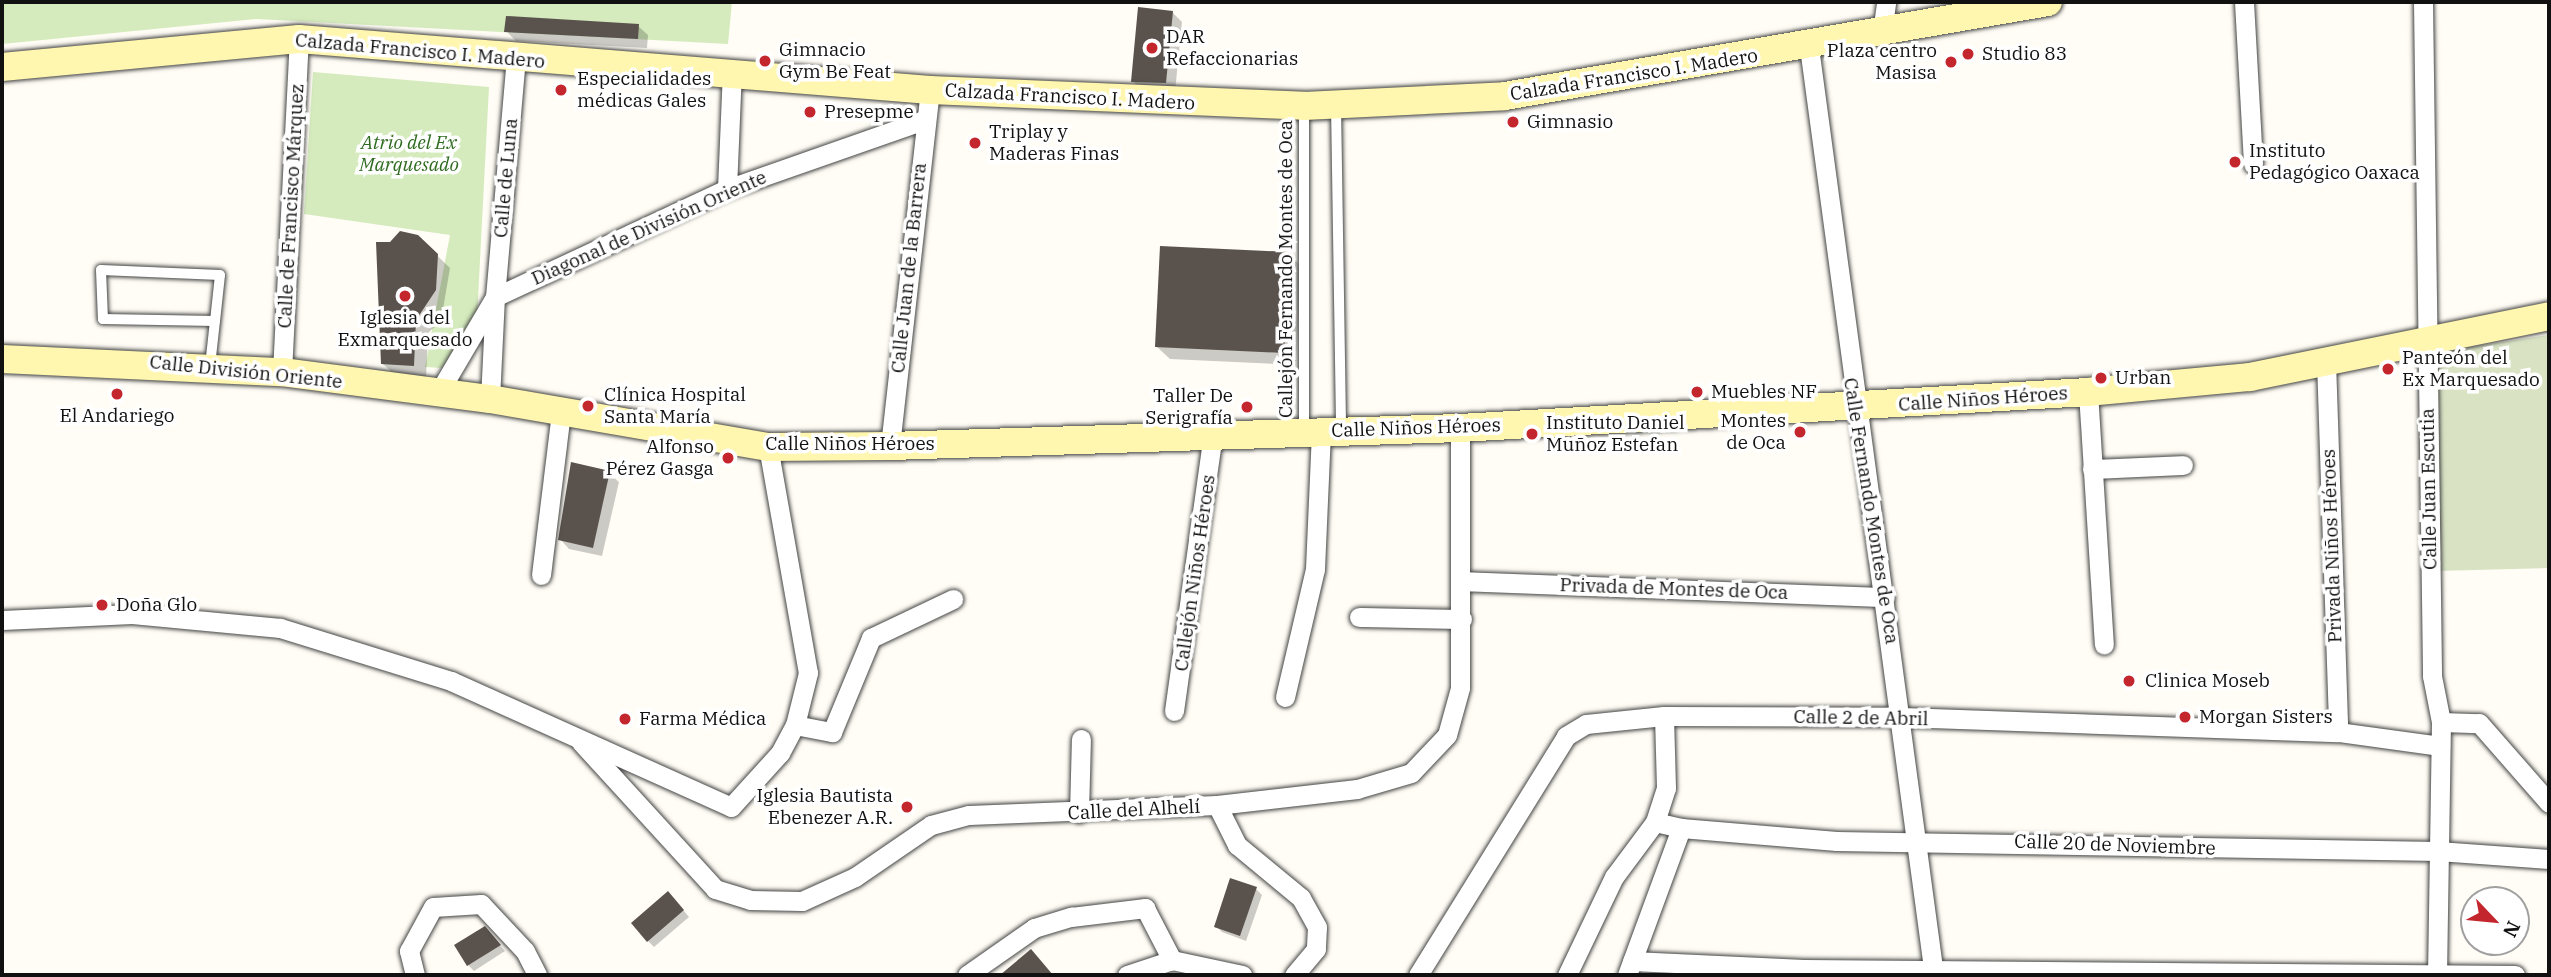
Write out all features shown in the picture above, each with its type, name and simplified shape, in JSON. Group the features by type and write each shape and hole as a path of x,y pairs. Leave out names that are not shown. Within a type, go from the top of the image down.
{"main road":[{"name":"Calzada Francisco I. Madero","path":"2,68 299,39 516,60 732,72 930,90 1304,106 1336,105 1505,96 1809,47 2048,2"},
{"name":"Calle Niños Héroes","path":"490,398 561,413 768,447 890,446 1460,428 1855,409 2250,377 2427,337 2549,316"},
{"name":"Calle División Oriente","path":"2,359 282,372 490,398"}],"street":[{"path":"1882,32 1886,2"},
{"path":"2244,2 2253,164"},
{"name":"Calle Juan Escutia","path":"2423,2 2432,676 2441,722 2437,974"},
{"name":"Calle de Francisco Márquez","path":"282,372 299,39"},
{"name":"Calle Fernando Montes de Oca","path":"1809,47 1855,409 1902,717 1934,972"},
{"name":"Calle de Luna","path":"490,398 495,297 516,60"},
{"path":"726,189 732,72"},
{"name":"Calle Juan de la Barrera","path":"890,446 924,120 930,90"},
{"name":"Diagonal de División Oriente","path":"495,297 726,189 924,120"},
{"name":"Calle de Luna","path":"439,392 495,297"},
{"name":"Privada Niños Héroes","path":"2326,361 2338,732"},
{"path":"2088,392 2104,644"},
{"path":"541,575 561,413"},
{"name":"Calle del Alhelí","path":"581,742 715,889 750,900 802,901 855,877 930,825 969,815 1079,813 1217,805 1357,789 1411,773 1447,735 1460,688 1460,428"},
{"path":"1285,696 1315,569 1322,431"},
{"name":"Callejón Niños Héroes","path":"1174,711 1213,435"},
{"path":"2,620 132,614 280,628 452,681 581,742 731,807 780,753 795,725 808,673 805,630 783,559 768,447"},
{"path":"2092,469 2183,465"},
{"name":"Privada de Montes de Oca","path":"1462,581 1885,597"},
{"path":"795,725 832,732 871,638 953,600"},
{"path":"1359,617 1462,619"},
{"path":"1567,975 1614,877 1655,822 1666,788 1664,716"},
{"name":"Calle 2 de Abril","path":"1418,975 1566,736 1586,724 1664,716 1902,717 2338,732 2440,746"},
{"path":"2441,722 2479,723 2549,803"},
{"path":"1079,813 1081,739"},
{"path":"1217,805 1237,845 1301,898 1317,928 1316,950 1294,975"},
{"name":"Calle 20 de Noviembre","path":"1655,822 1681,828 1836,841 1916,839 2438,851 2549,859"},
{"path":"1681,828 1630,968 2515,975"},
{"path":"415,975 409,951 433,907 481,904 525,951 537,975"},
{"path":"967,975 1034,928 1071,917 1145,908 1172,960"},
{"path":"1126,975 1172,960 1242,975"}],"lane":[{"path":"1322,431 1336,105"},
{"name":"Callejón Fernando Montes de Oca","path":"1304,106 1322,431"},
{"path":"210,367 215,321 220,275 101,270 103,319 215,321"}],"green space":[{"path":"2,2 732,2 728,44 257,19 2,44"},
{"name":"Atrio del Ex Marquesado","path":"313,72 489,87 477,318 442,368 425,367 450,235 304,214"},
{"path":"2549,335 2549,568 2436,571 2430,353"}],"building":[{"name":"DAR Refaccionarias","path":"1138,7 1173,11 1166,83 1131,82"},
{"path":"506,16 639,24 638,39 504,32"},
{"name":"Iglesia del Exmarquesado","path":"400,231 418,235 438,254 436,290 416,320 414,366 381,364 376,242 390,242"},
{"path":"1160,246 1289,252 1284,353 1155,347"},
{"path":"571,462 610,471 593,548 558,540"},
{"path":"1230,878 1257,887 1240,936 1214,927"},
{"path":"668,891 684,910 647,942 631,923"},
{"path":"485,926 501,945 467,966 454,945"},
{"path":"1031,949 1053,975 1000,975"}],"place":[{"name":"DAR Refaccionarias","path":"1152,48"},
{"name":"Studio 83","path":"1968,54"},
{"name":"Gimnacio Gym Be Feat","path":"765,61"},
{"name":"Plaza centro Masisa","path":"1951,62"},
{"name":"Especialidades médicas Gales","path":"561,90"},
{"name":"Presepme","path":"810,112"},
{"name":"Gimnasio","path":"1513,122"},
{"name":"Triplay y Maderas Finas","path":"975,143"},
{"name":"Instituto Pedagógico Oaxaca","path":"2235,162"},
{"name":"Iglesia del Exmarquesado","path":"405,296"},
{"name":"Panteón del Ex Marquesado","path":"2388,369"},
{"name":"Urban","path":"2101,378"},
{"name":"Muebles NF","path":"1697,392"},
{"name":"El Andariego","path":"117,394"},
{"name":"Clínica Hospital Santa María","path":"588,406"},
{"name":"Taller De Serigrafía","path":"1247,407"},
{"name":"Montes de Oca","path":"1800,432"},
{"name":"Instituto Daniel Muñoz Estefan","path":"1532,434"},
{"name":"Alfonso Pérez Gasga","path":"728,458"},
{"name":"Doña Glo","path":"102,605"},
{"name":"Clinica Moseb","path":"2129,681"},
{"name":"Morgan Sisters","path":"2185,717"},
{"name":"Farma Médica","path":"625,719"},
{"name":"Iglesia Bautista Ebenezer A.R.","path":"907,807"}]}
